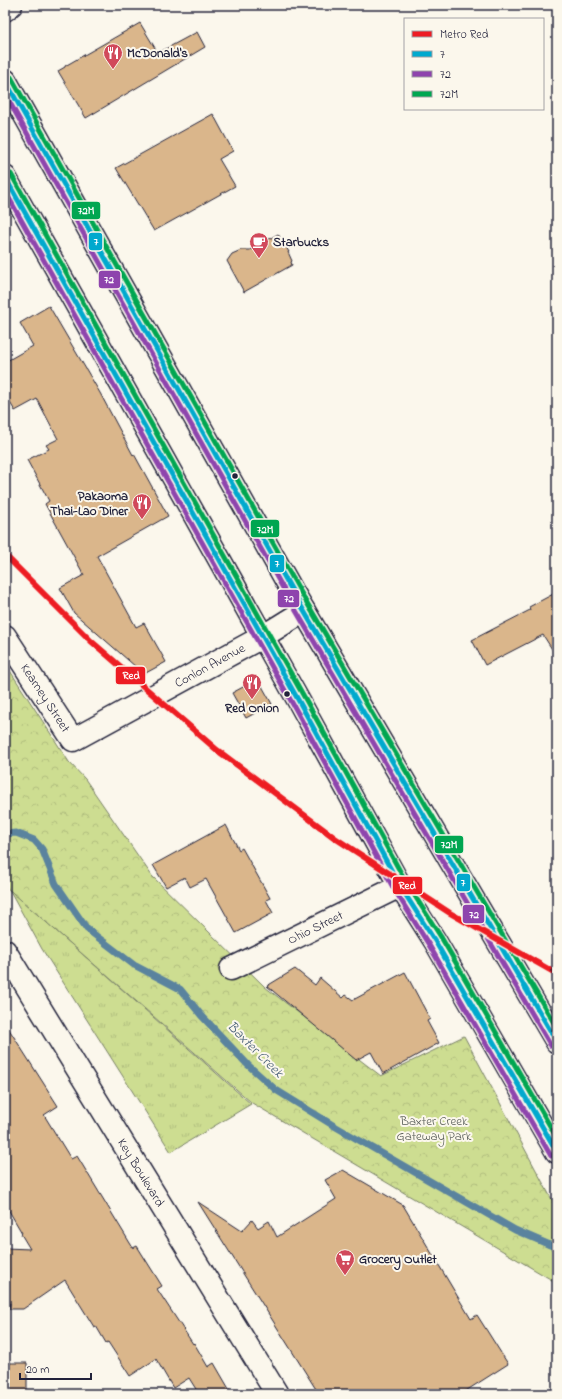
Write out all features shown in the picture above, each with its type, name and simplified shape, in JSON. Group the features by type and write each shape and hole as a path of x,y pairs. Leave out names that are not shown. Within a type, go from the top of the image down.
{"main road":[{"path":"5,10 11,5"},
{"path":"5,80 304,612 557,1042"},
{"path":"5,177 400,886 435,941 528,1105 557,1152"},
{"name":"Conlon Avenue","path":"73,740 262,637 304,612"},
{"name":"Kearney Street","path":"5,636 73,740"},
{"name":"Ohio Street","path":"232,969 400,886"},
{"name":"Key Boulevard","path":"5,951 278,1394"}],"green space":[{"name":"Baxter Creek Gateway Park","path":"5,663 69,762 85,779 152,876 265,987 381,1076 464,1036 557,1209 557,1283 252,1103 5,886"},
{"path":"9,889 251,1104 171,1152 42,949"}],"building":[{"name":"McDonald's","path":"140,23 158,53 197,32 205,47 86,118 58,71"},
{"path":"213,114 233,151 219,159 235,186 154,231 116,168"},
{"path":"278,234 289,252 292,265 244,292 227,261 232,254 241,250 250,250"},
{"path":"49,306 100,393 168,516 97,556 136,627 144,623 166,662 144,674 74,613 60,588 84,575 45,504 49,501 27,460 49,449 46,445 58,439 37,399 15,411 5,394 5,362 33,346 20,323"},
{"path":"557,592 557,657 543,635 485,665 472,640 530,610 529,607"},
{"path":"258,679 272,704 246,718 232,693"},
{"path":"226,825 239,850 242,848 270,898 266,900 273,913 236,933 206,879 190,887 185,877 166,887 153,865"},
{"path":"295,969 315,985 320,978 343,998 346,995 353,1000 405,972 430,1019 427,1021 439,1043 383,1074 371,1052 356,1060 267,986"},
{"path":"5,1023 58,1106 44,1115 71,1159 77,1156 133,1248 137,1246 162,1286 157,1289 193,1344 194,1343 208,1367 214,1363 232,1394 199,1394 189,1378 173,1388 156,1359 130,1376 108,1342 106,1343 96,1326 94,1327 65,1280 23,1309 9,1309 10,1303 5,1303 5,1248 30,1249 5,1204"},
{"name":"Grocery Outlet","path":"343,1170 403,1205 471,1319 477,1315 508,1364 461,1394 319,1394 198,1202 242,1231 252,1220 258,1228 269,1221 277,1237 336,1199 325,1180"},
{"path":"5,1363 27,1363 27,1394 5,1394"}],"waterway":[{"name":"Baxter Creek","path":"5,834 16,833 34,840 42,849 56,884 87,929 134,965 180,989 201,1015 248,1065 276,1090 331,1124 515,1230 557,1248"}],"metro line":[{"name":"Red","path":"5,555 91,641 217,750 335,838 450,913 557,974"}],"transit line":[{"name":"72M","path":"11,77 300,591 557,1028"},
{"name":"7","path":"5,80 294,594 557,1042"},
{"name":"72","path":"5,94 288,597 551,1046"},
{"name":"72M","path":"11,174 307,702 406,882 441,937 557,1138"},
{"name":"7","path":"5,177 301,705 400,886 435,941 557,1152"},
{"name":"72","path":"5,191 295,708 394,889 429,945 551,1156"}],"place":[{"name":"McDonald's","path":"113,70"},
{"name":"Starbucks","path":"259,259"},
{"name":"Pakaoma Thai-Lao Diner","path":"142,520"},
{"name":"Red Onion","path":"252,700"},
{"name":"Grocery Outlet","path":"345,1276"}]}
